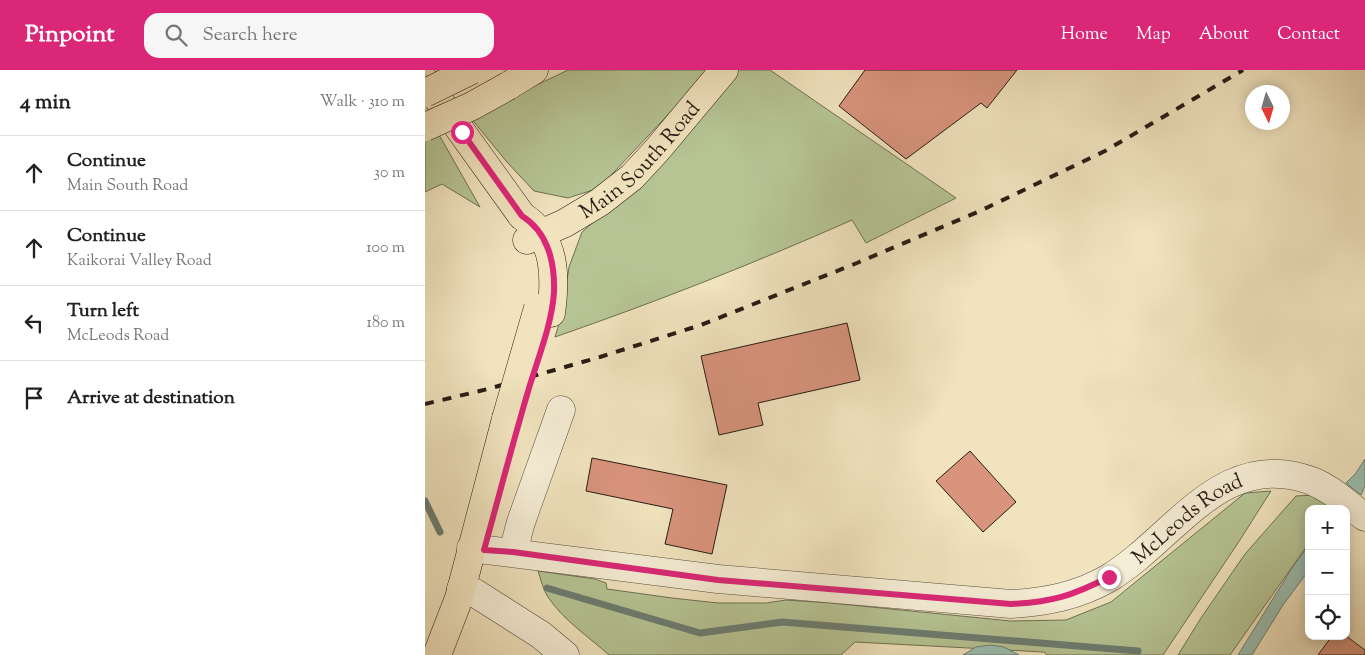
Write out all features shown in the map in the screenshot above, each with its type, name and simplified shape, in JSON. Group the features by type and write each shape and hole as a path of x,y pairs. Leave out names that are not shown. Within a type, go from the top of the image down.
{"main road":[{"path":"425,93 472,70"},
{"path":"425,128 472,106 534,70"},
{"name":"Main South Road","path":"530,230 565,223 600,202 632,177 724,70"},
{"path":"425,81 530,230 549,251 553,271 554,292 544,311 477,549 457,655"},
{"path":"437,655 468,591"}],"street":[{"path":"513,552 521,522 561,410"},
{"name":"McLeods Road","path":"477,549 513,552 718,580 1002,603 1039,602 1065,597 1085,590 1109,577 1134,559 1202,501 1239,478 1274,474 1311,481 1331,490 1363,515"},
{"path":"468,591 541,634 565,655"}],"green space":[{"path":"568,70 710,70 599,188 568,198 534,191 506,161 470,117"},
{"path":"736,70 770,70 956,198 866,243 852,220 705,282 555,337 562,314 569,267 582,232 615,203"},
{"path":"438,133 480,207 442,184 425,192 425,138"},
{"path":"1271,491 1163,655 1047,655 1044,652 855,642 841,655 609,655 569,621 554,605 545,591 538,571 595,579 606,583 607,589 718,603 766,603 786,600 1011,621 1066,620 1111,602 1245,493"},
{"path":"1315,495 1328,505 1305,505 1305,549 1230,655 1178,655 1245,554 1296,496"}],"shaded area":[{"path":"1365,459 1365,486 1361,495 1346,483 1356,473"},
{"path":"1305,550 1305,575 1283,605 1252,655 1238,655"},
{"path":"990,645 1004,647 1019,655 963,655 976,647"}],"building":[{"path":"865,70 1017,70 987,108 981,103 906,159 839,106"},
{"path":"847,323 860,380 758,403 763,425 719,435 701,356"},
{"path":"970,451 1016,502 983,532 936,481"},
{"path":"592,458 727,485 712,554 665,544 673,509 586,491"},
{"path":"1350,639 1365,650 1365,655 1318,655 1329,640"}],"waterway":[{"path":"425,501 440,532"},
{"path":"547,588 700,633 782,622 1138,651"}],"railway":[{"path":"425,404 488,389 600,357 701,325 857,263 980,211 1105,151 1243,70"}],"route":[{"path":"462,132 522,216 533,223 541,234 549,251 553,271 554,292 551,313 484,550 513,552 718,580 1011,604 1039,602 1065,597 1085,590 1109,577"}]}
